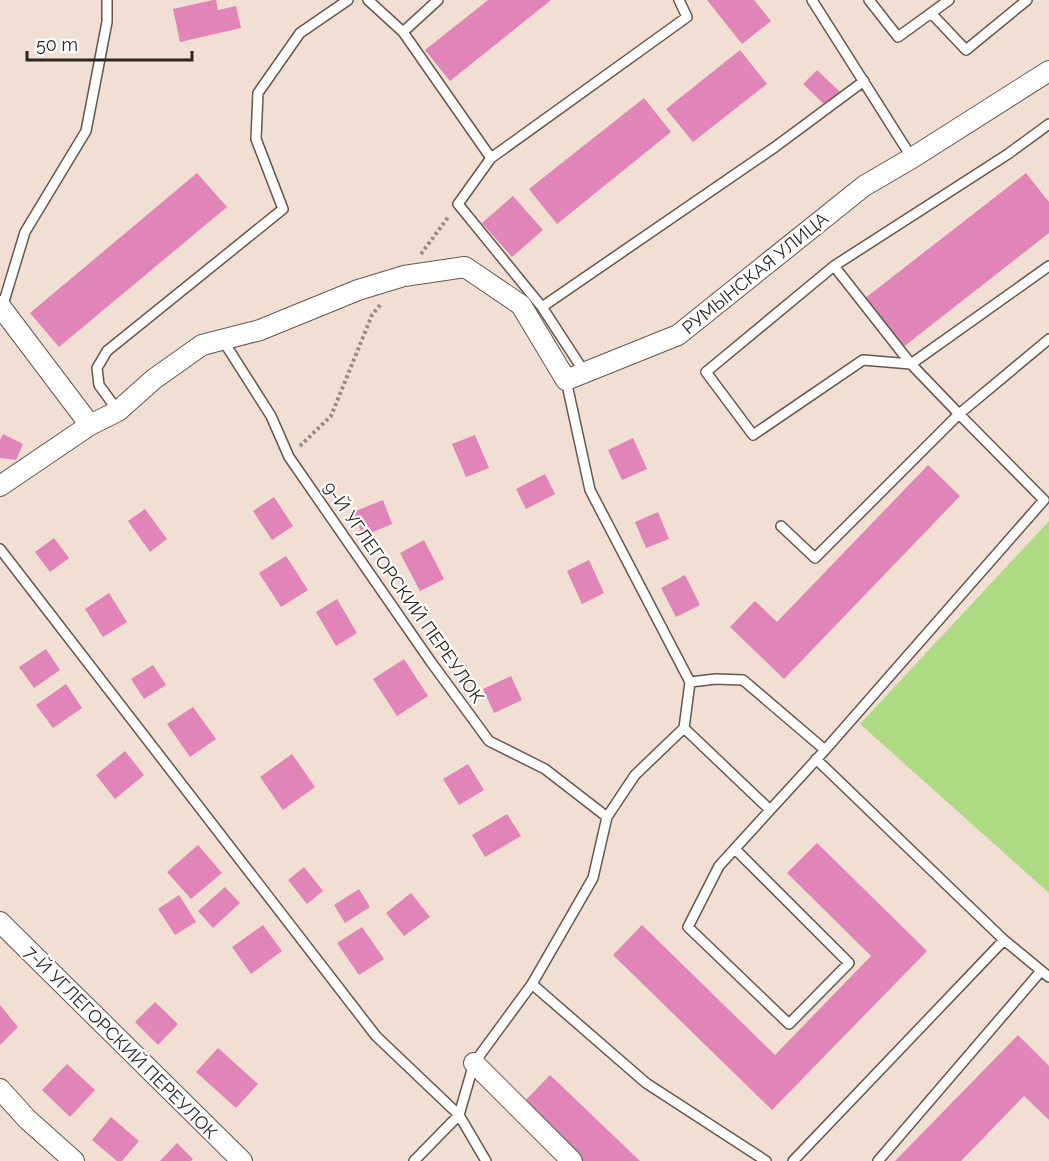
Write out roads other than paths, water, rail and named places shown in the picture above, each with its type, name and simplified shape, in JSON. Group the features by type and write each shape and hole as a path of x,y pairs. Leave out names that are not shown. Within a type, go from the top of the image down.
{"street":[{"name":"РУМЫНСКАЯ УЛИЦА","path":"566,380 678,335 864,186 1049,71"},
{"path":"0,486 90,425 118,411 154,379 202,345 260,330 358,290 404,276 465,267 521,305 566,380"},
{"path":"1,307 90,425"},
{"name":"7-Й УГЛЕГОРСКИЙ ПЕРЕУЛОК","path":"0,922 242,1161"},
{"path":"474,1063 572,1161"},
{"path":"0,1089 27,1119 74,1161"}],"lane":[{"path":"1,307 24,232 52,190 86,131 107,22 107,0"},
{"path":"118,411 99,385 97,368 107,351 283,209 256,139 258,93 300,33 348,0"},
{"path":"368,0 403,32 491,158"},
{"path":"403,32 438,0"},
{"path":"585,373 542,307 458,204 491,158 687,17 679,0"},
{"path":"812,0 912,158"},
{"path":"869,0 898,37 949,0"},
{"path":"931,13 966,50 1027,0"},
{"path":"542,307 775,147 864,81"},
{"path":"1049,124 1008,154 834,266 706,372 753,435 863,360 911,364 1049,266"},
{"path":"736,850 849,963 789,1024 688,927 719,866 825,750 1044,500 911,364 834,266"},
{"name":"9-Й УГЛЕГОРСКИЙ ПЕРЕУЛОК","path":"222,339 271,416 289,457 431,662 489,741 545,769 607,817"},
{"path":"781,526 814,558 959,414 1049,339"},
{"path":"414,1161 459,1115 474,1063 532,984 593,878 607,817 635,775 684,728 690,682 590,490 566,380"},
{"path":"0,549 376,1036 459,1115 486,1161"},
{"path":"690,682 716,679 743,680 825,750"},
{"path":"684,728 769,809"},
{"path":"816,759 1004,940 1049,977"},
{"path":"794,1161 1004,940"},
{"path":"878,1161 1041,971"},
{"path":"532,984 645,1083 766,1161"}]}
